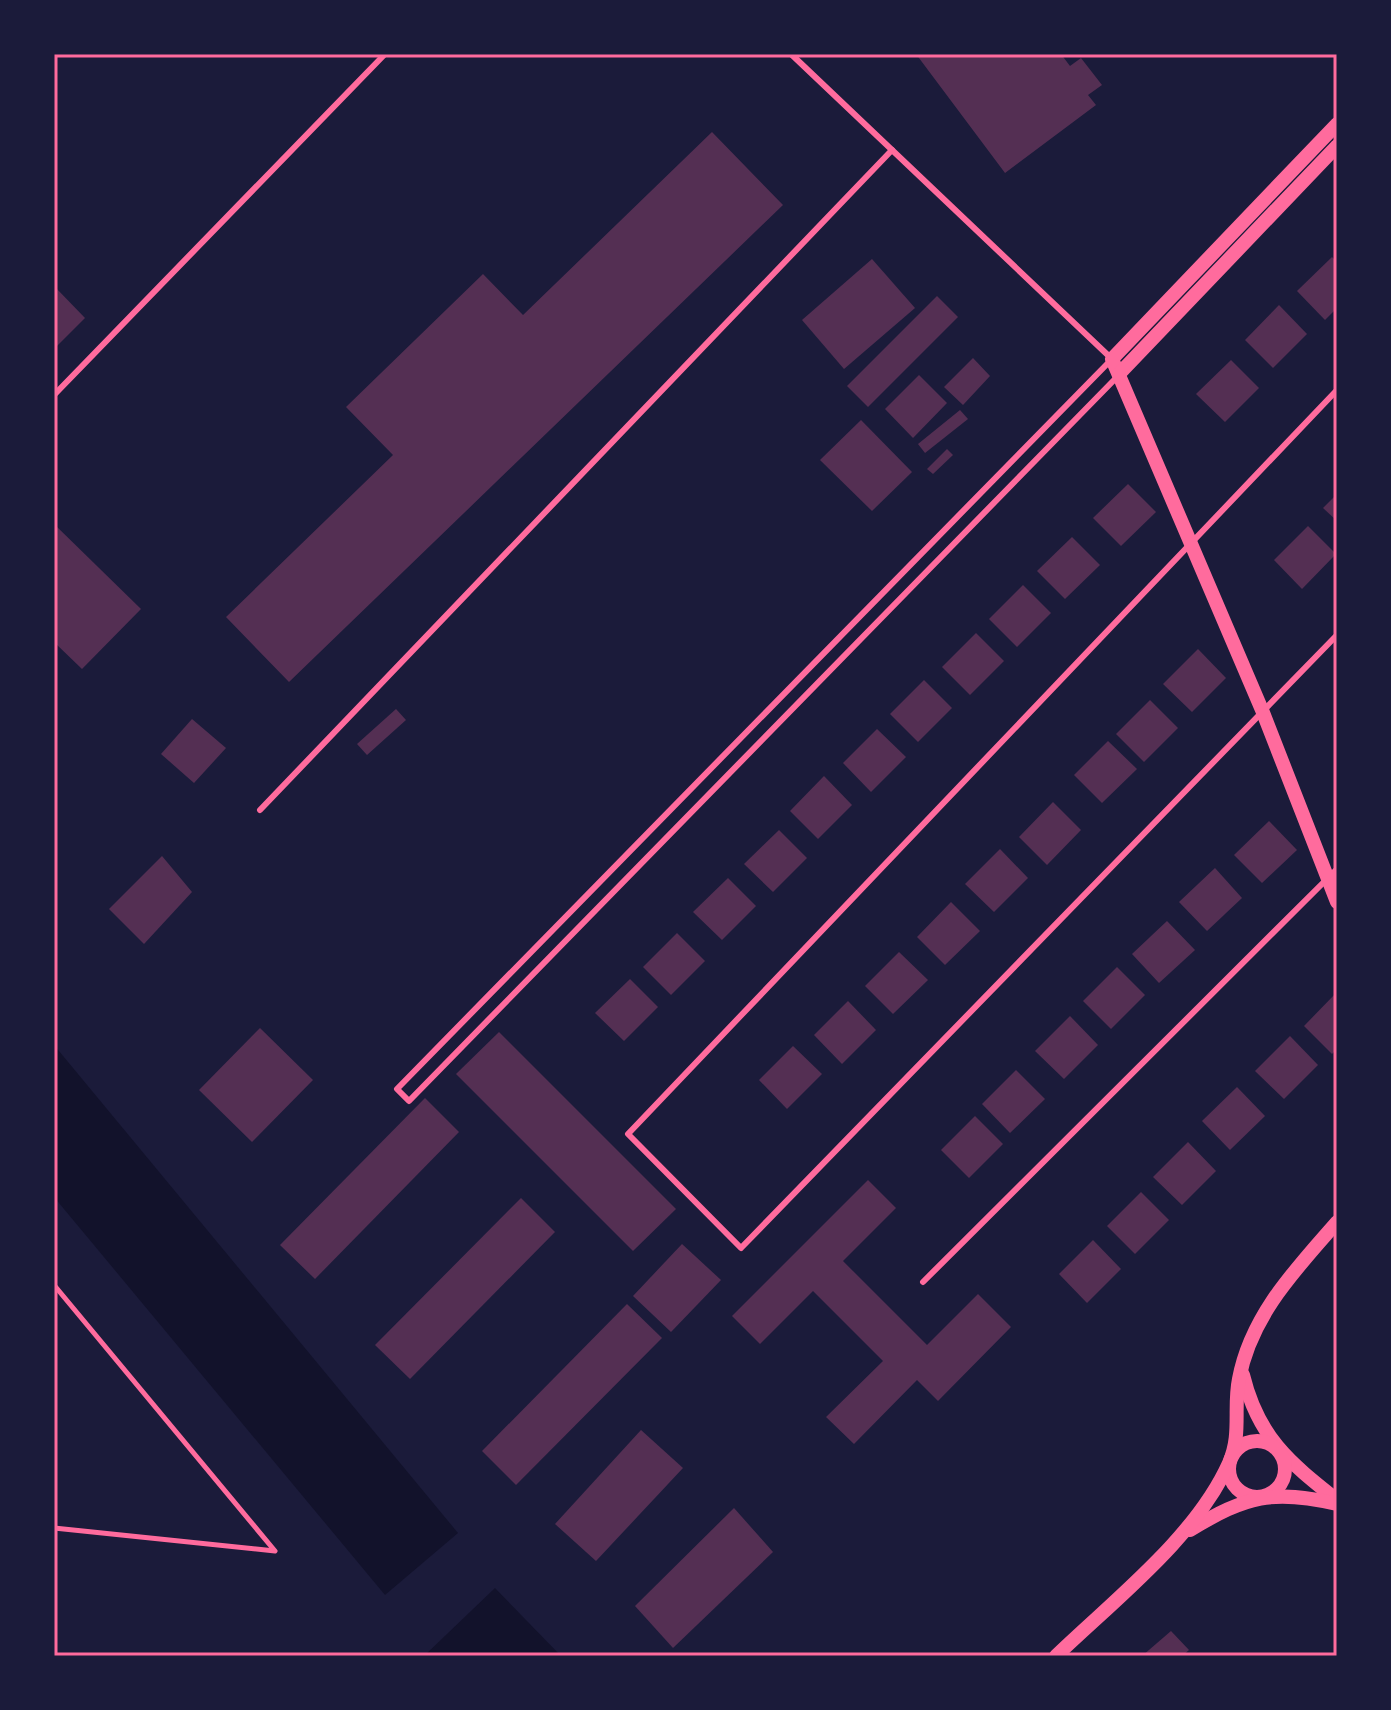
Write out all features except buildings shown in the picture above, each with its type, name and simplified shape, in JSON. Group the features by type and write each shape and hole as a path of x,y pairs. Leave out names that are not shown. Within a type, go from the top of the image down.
{"street":[{"path":"1337,124 1112,359 1332,874 1337,902"},
{"path":"1119,374 1337,146"},
{"path":"1337,1222 1270,1303 1254,1328 1241,1367 1238,1384 1239,1431 1229,1462 1234,1486 1255,1497 1311,1498 1337,1502"},
{"path":"1179,1536 1255,1497 1273,1492 1284,1478 1285,1460 1253,1406 1241,1367"},
{"path":"1056,1656 1179,1536 1239,1447 1247,1442 1256,1440 1274,1446 1337,1502"}],"lane":[{"path":"54,395 385,54"},
{"path":"791,54 1112,359 397,1089 409,1101 1119,374"},
{"path":"260,810 892,150"},
{"path":"1337,390 628,1134 741,1248 1337,635"},
{"path":"923,1282 1332,874"}],"path":[{"path":"54,1285 275,1551 54,1528"}],"shaded area":[{"path":"54,1045 458,1533 385,1595 54,1197"},
{"path":"495,1588 561,1656 424,1656"}]}
